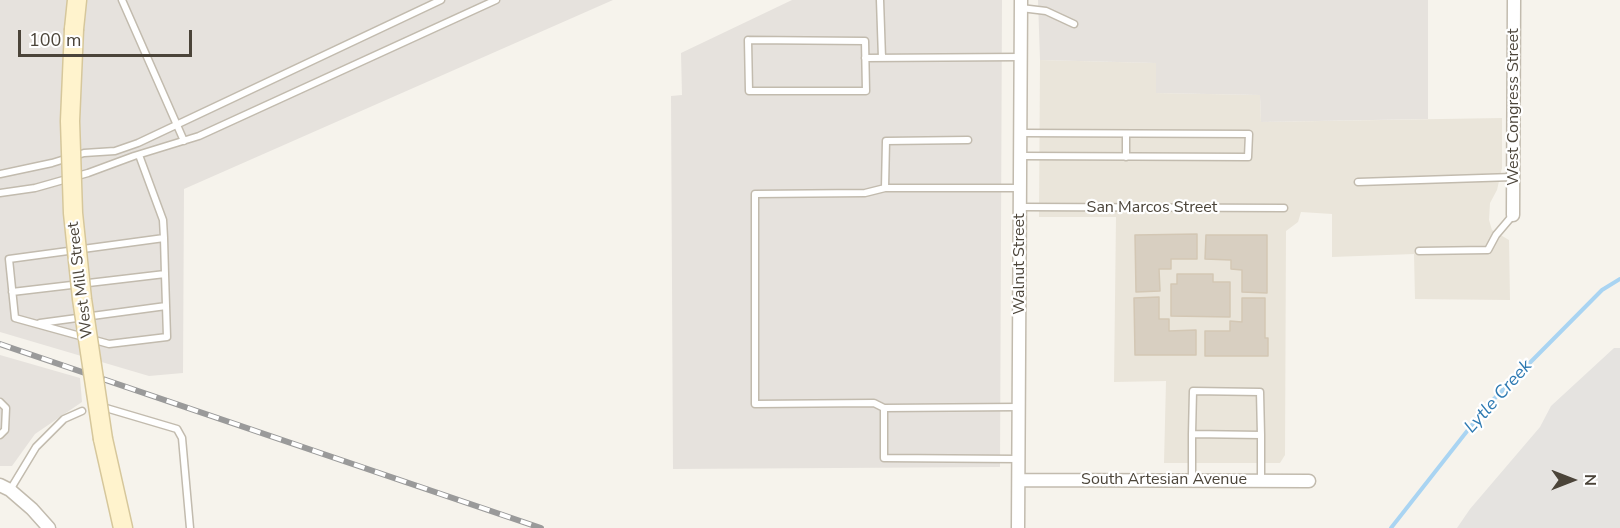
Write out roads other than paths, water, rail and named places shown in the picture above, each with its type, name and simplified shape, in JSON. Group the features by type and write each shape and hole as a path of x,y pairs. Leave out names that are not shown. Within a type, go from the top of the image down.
{"main road":[{"name":"West Mill Street","path":"76,0 70,121 73,213 82,298 103,439 123,528"}],"street":[{"name":"West Congress Street","path":"1513,215 1514,0"},
{"name":"Walnut Street","path":"1018,528 1022,4"},
{"name":"South Artesian Avenue","path":"1018,480 1309,481"},
{"path":"5,488 32,509 49,528"}],"lane":[{"path":"122,0 184,141"},
{"path":"0,174 84,153 115,151 177,126 441,0"},
{"path":"0,193 35,188 78,176 199,136 496,0"},
{"path":"880,0 882,58"},
{"path":"1022,4 1046,11 1074,24"},
{"path":"748,40 865,41 865,58 866,91 749,91 748,40"},
{"path":"865,58 1021,57"},
{"path":"1020,156 1248,157 1249,134 1021,133"},
{"path":"1126,134 1126,157"},
{"path":"885,188 886,141 968,140"},
{"path":"139,155 163,220 164,238 167,337 109,344 15,318 9,259 164,238"},
{"path":"1358,182 1514,177"},
{"path":"1019,406 884,408 874,403 755,404 755,206 756,194 865,192 885,188 1020,188"},
{"name":"San Marcos Street","path":"1020,207 1284,208"},
{"path":"1419,251 1488,250 1496,235 1513,215"},
{"path":"12,292 165,274"},
{"path":"37,324 166,306"},
{"path":"1192,481 1193,391 1260,392 1261,481"},
{"path":"0,402 6,408 5,430 0,435"},
{"path":"106,408 177,429 182,438 190,528"},
{"path":"884,408 884,458 1018,459"},
{"path":"5,488 36,447 64,419 82,411"},
{"path":"1192,434 1261,435"}],"waterway":[{"name":"Lytle Creek","path":"1391,528 1486,407 1602,290 1620,279"}],"railway":[{"path":"0,344 541,528"}]}
